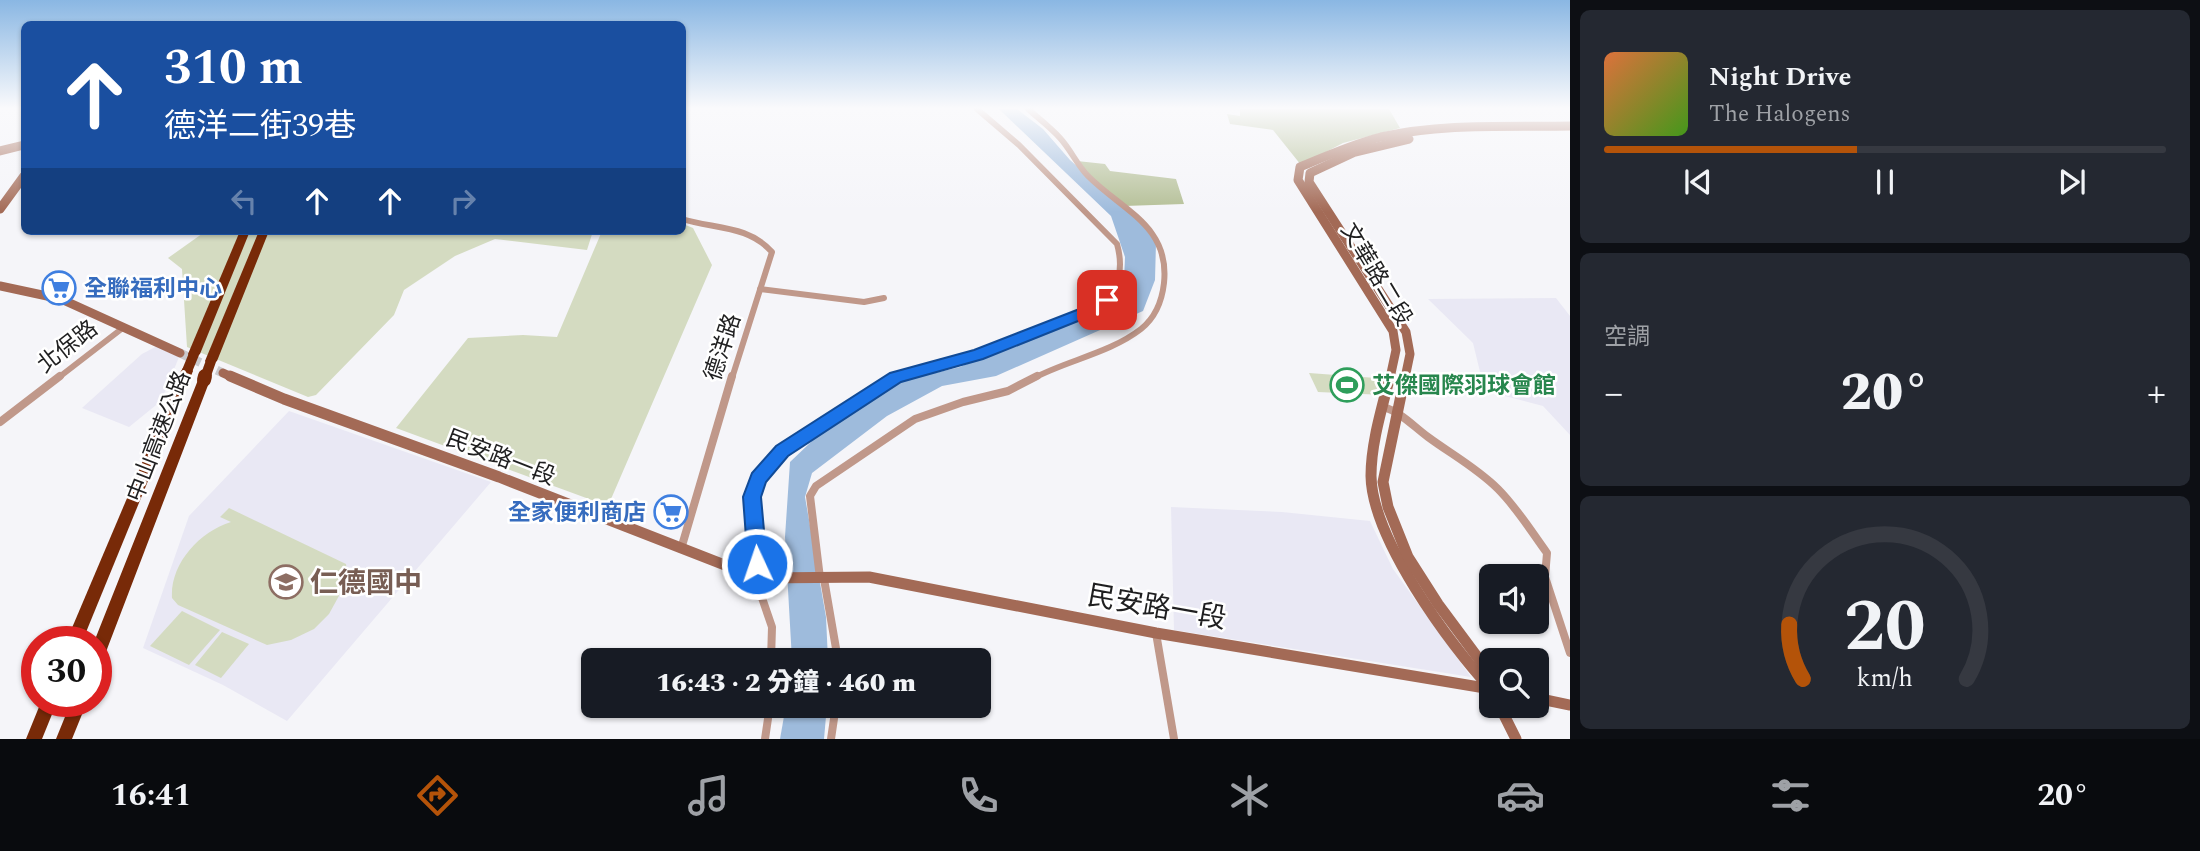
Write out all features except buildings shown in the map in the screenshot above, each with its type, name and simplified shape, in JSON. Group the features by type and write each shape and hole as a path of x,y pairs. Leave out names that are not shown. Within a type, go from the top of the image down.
{"highway":[{"name":"中山高速公路","path":"81,626 243,235"},
{"name":"中山高速公路","path":"108,626 262,235"},
{"path":"34,739 44,717"},
{"path":"64,739 73,717"}],"street":[{"path":"771,648 772,627 760,592 763,579 757,564 752,497 758,479 775,458 896,377 978,355 1099,306 1114,292 1121,258 1119,247 1017,143"},
{"path":"835,648 819,579 810,496 816,486 923,415 1008,391 1055,367 1116,344 1142,329 1160,305 1165,262 1157,237 1138,217 1089,178 1064,143"},
{"name":"文華路二段","path":"1357,143 1300,167 1298,180 1393,331 1396,350 1371,476 1372,500 1381,527 1398,560 1463,657 1479,675"},
{"name":"文華路二段","path":"1386,143 1356,152 1310,173 1309,182 1406,332 1410,354 1383,482 1391,521 1410,560 1479,659"},
{"path":"0,149 21,144"},
{"path":"0,209 21,180"},
{"name":"德洋路","path":"681,549 772,252 769,247 738,228 699,225 686,220"},
{"path":"0,286 61,299 180,353"},
{"path":"760,289 864,302 884,298"},
{"name":"北保路","path":"0,422 124,327"},
{"name":"民安路一段","path":"223,373 284,399 499,477 763,579 869,577 1156,633 1479,687"},
{"path":"1384,407 1398,412 1497,488 1520,515 1547,553 1545,577 1570,653"},
{"path":"1156,633 1174,739"},
{"path":"1549,701 1570,705"},
{"path":"765,739 767,718"},
{"path":"831,739 834,718"},
{"path":"1506,718 1516,739"}],"shaded area":[{"path":"1556,298 1570,316 1570,435 1543,406 1501,395 1482,380 1473,343 1428,299"},
{"path":"159,345 179,357 161,401 129,427 82,408 142,354"},
{"name":"仁德國中","path":"289,411 491,482 287,721 223,685 143,648 189,516"},
{"path":"1171,507 1282,512 1370,521 1393,569 1471,677 1174,630"}],"green space":[{"path":"1284,143 1342,143 1301,165"},
{"path":"1077,161 1105,164 1110,171 1176,179 1184,204 1124,206 1108,194"},
{"path":"686,225 693,228 712,265 608,506 396,428 468,338 523,335 557,337 600,235 686,235"},
{"path":"200,235 592,235 587,250 495,239 455,256 404,290 394,315 316,395 308,397 187,347 182,269 168,258"},
{"name":"艾傑國際羽球會館","path":"1309,373 1376,378 1384,395 1318,392"},
{"path":"229,508 346,564 347,573 340,594 329,614 314,629 291,640 267,645 178,605 172,598 176,573 181,562 208,533 231,522 220,517"},
{"path":"182,611 220,630 189,665 150,646"},
{"path":"222,632 249,644 221,678 195,665"}],"water":[{"path":"1035,143 1056,143 1070,160 1141,223 1156,243 1155,280 1143,311 996,376 942,386 887,416 812,473 805,497 826,617 827,648 791,648 785,537 790,462 832,422 893,383 960,367 1062,324 1086,318 1115,302 1124,281 1125,257 1111,216"},
{"path":"784,718 826,718 824,739 780,739"}],"tunnel":[{"path":"180,353 223,373"}],"place":[{"name":"全聯福利中心","path":"59,288"},
{"name":"艾傑國際羽球會館","path":"1347,385"},
{"name":"全家便利商店","path":"671,512"},
{"name":"仁德國中","path":"286,582"}],"route":[{"path":"757,564 752,497 758,479 782,451 896,377 978,355 1051,324 1088,312 1107,300"}]}
